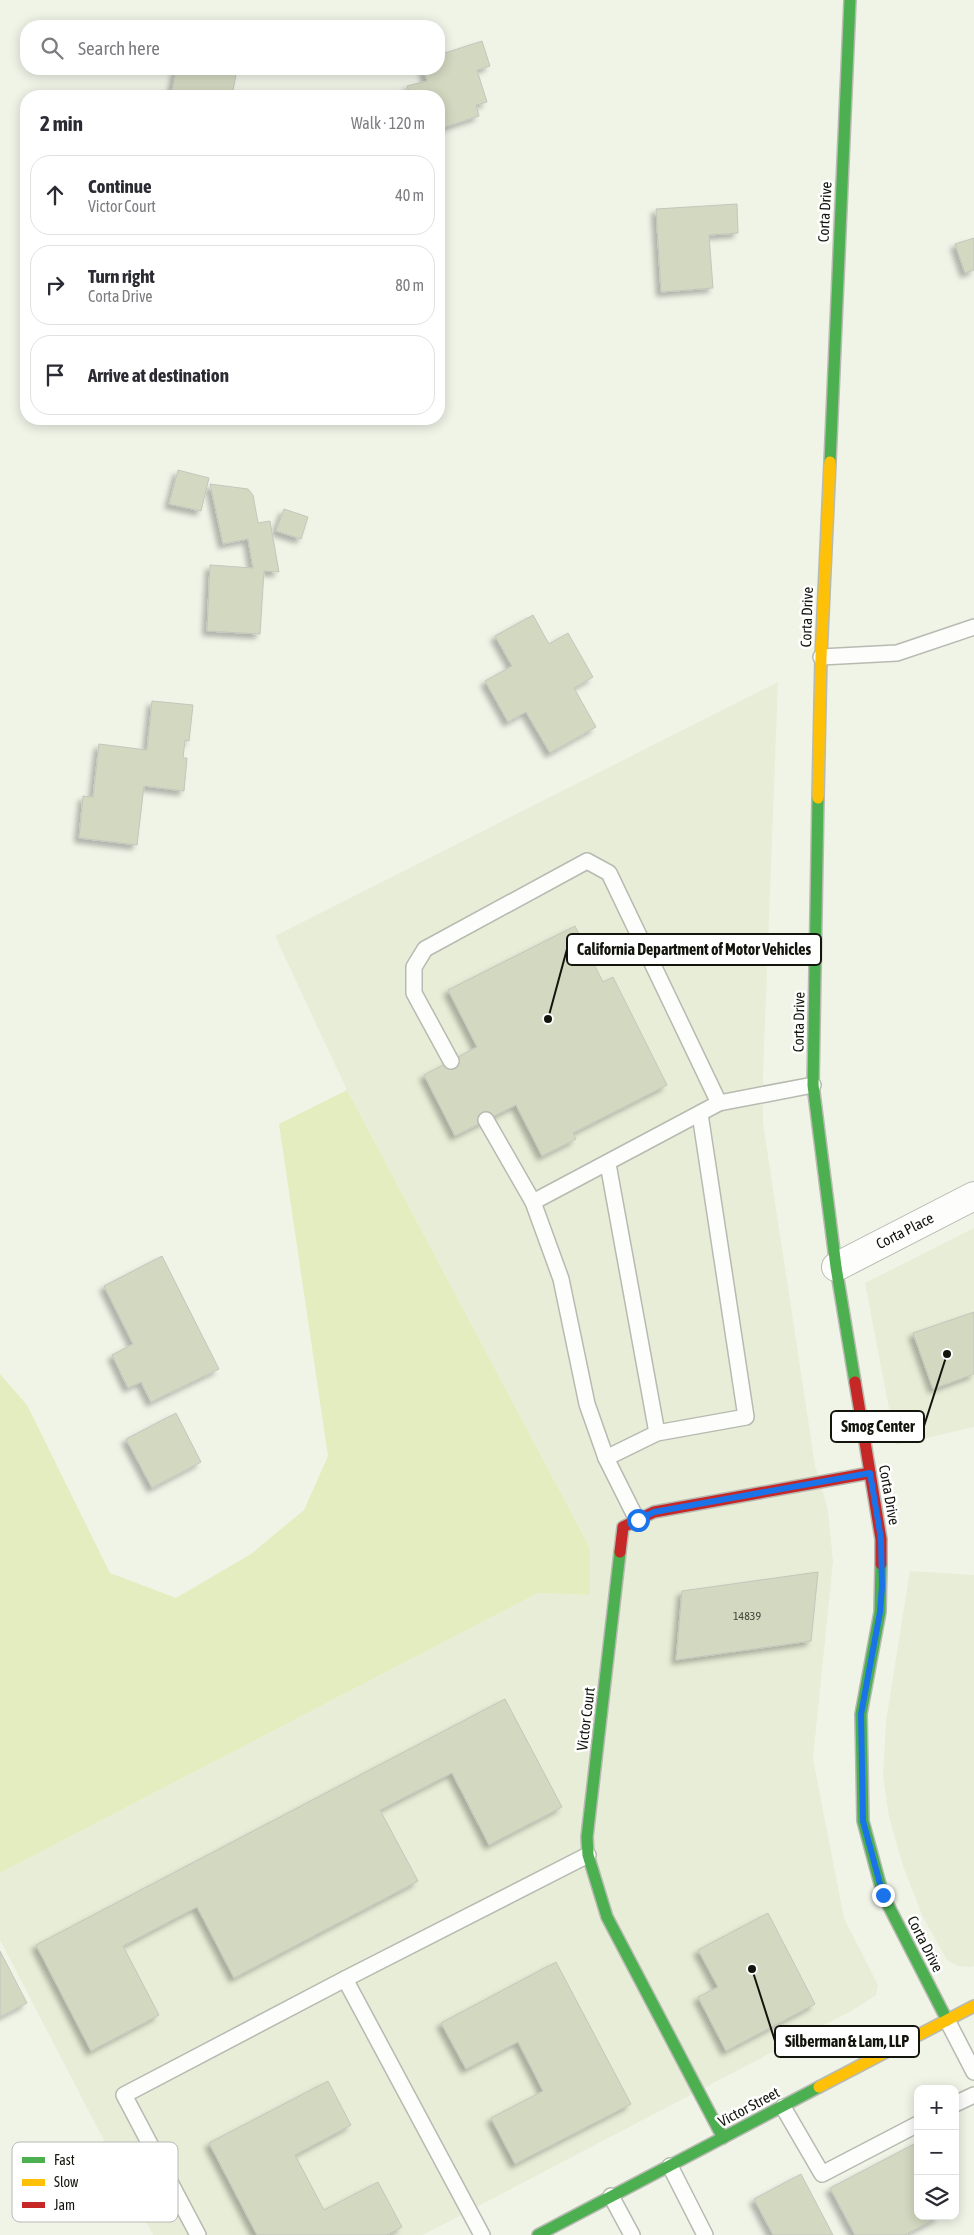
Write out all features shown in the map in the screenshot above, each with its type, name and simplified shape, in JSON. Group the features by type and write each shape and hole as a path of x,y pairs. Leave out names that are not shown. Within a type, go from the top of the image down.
{"street":[{"name":"Corta Drive","path":"850,0 820,657 813,1085 836,1267 881,1539 882,1586 880,1612 861,1714 863,1821 883,1895 947,2020"},
{"name":"Corta Place","path":"836,1267 974,1196"},
{"name":"Victor Court","path":"723,2138 607,1917 588,1855 587,1837 623,1527 654,1512 870,1473"},
{"name":"Victor Street","path":"538,2235 974,2006"}],"lane":[{"path":"820,657 897,653 974,626"},
{"path":"451,1060 414,993 414,967 425,949 587,861 609,873 719,1103"},
{"path":"533,1202 608,1164 719,1103 813,1085"},
{"path":"606,1458 657,1433 746,1417 700,1114"},
{"path":"486,1120 533,1202 561,1279 587,1404 606,1458 638,1520"},
{"path":"608,1164 657,1433"},
{"path":"149,2142 124,2095 345,1979 588,1855"},
{"path":"345,1979 482,2235"},
{"path":"947,2020 974,2072"},
{"path":"959,2102 974,2094"},
{"path":"783,2107 822,2174 914,2126"},
{"path":"670,2166 705,2235"},
{"path":"611,2196 632,2235"},
{"path":"178,2197 198,2235"}],"shaded area":[{"path":"778,682 763,1075 763,1123 815,1465 828,1510 833,1561 813,1759 844,1918 878,1985 876,1995 853,2010 423,2235 153,2235 146,2222 178,2222 178,2142 105,2142 0,1940 0,1873 538,1593 590,1595 590,1548 347,1090 275,936"},
{"path":"974,1228 974,1427 896,1445 865,1283"},
{"path":"910,1571 974,1575 974,1966 971,1967 958,1966 947,1960 923,1917 903,1866 889,1817 883,1777 886,1721"}],"green space":[{"path":"347,1090 590,1548 590,1595 538,1593 0,1873 0,1374 27,1405 110,1573 176,1598 251,1554 304,1510 328,1456 279,1124"}],"building":[{"path":"482,41 490,66 477,70 487,102 476,105 479,116 445,127 445,90 408,90 407,86 427,81 425,75 445,75 445,53"},
{"path":"175,75 236,75 233,90 172,90"},
{"path":"737,204 738,233 709,235 713,288 661,292 656,209"},
{"path":"974,238 974,270 965,273 955,244"},
{"path":"178,470 209,478 201,511 169,504"},
{"path":"210,484 248,489 253,495 258,523 270,521 279,572 264,571 260,634 207,631 210,565 253,568 248,539 223,544"},
{"path":"284,509 308,517 301,539 276,531"},
{"path":"533,615 549,644 568,633 593,677 574,688 596,727 550,753 526,712 508,722 485,681 512,666 495,636"},
{"path":"152,701 193,705 189,741 185,740 183,758 187,758 184,791 144,786 137,845 79,838 83,796 93,797 99,744 147,750"},
{"path":"575,926 603,982 613,977 667,1085 573,1133 576,1139 542,1156 516,1105 455,1136 424,1075 477,1047 448,990"},
{"path":"162,1256 219,1369 151,1402 141,1382 128,1388 112,1355 133,1344 104,1286"},
{"path":"974,1312 974,1374 933,1389 913,1333"},
{"path":"176,1413 201,1462 152,1488 126,1439"},
{"path":"818,1572 811,1641 676,1660 682,1591"},
{"path":"505,1699 562,1807 489,1845 452,1773 380,1810 418,1881 234,1978 197,1907 123,1946 159,2015 91,2051 36,1945"},
{"path":"768,1913 815,2004 726,2051 698,1997 718,1987 698,1950"},
{"path":"0,1951 27,2003 0,2017"},
{"path":"556,1962 631,2104 515,2164 491,2118 543,2091 518,2042 466,2069 441,2023"},
{"path":"328,2081 351,2125 295,2155 324,2210 378,2182 402,2227 387,2235 257,2235 209,2143"},
{"path":"914,2144 914,2220 933,2220 905,2235 855,2235 830,2188"},
{"path":"801,2174 833,2235 773,2235 754,2199"}],"traffic: fast":[{"path":"830,462 850,0"},
{"path":"818,798 813,1085 836,1267 855,1382"},
{"path":"620,1552 587,1837 588,1855 607,1917 723,2138"},
{"path":"881,1564 880,1612 861,1714 863,1821 883,1895 947,2020"},
{"path":"538,2235 819,2087"}],"traffic: slow":[{"path":"818,798 821,657 830,462"},
{"path":"819,2087 974,2006"}],"traffic: jam":[{"path":"855,1382 881,1539 881,1564"},
{"path":"620,1552 623,1527 654,1512 870,1473"}],"place":[{"name":"California Department of Motor Vehicles","path":"548,1019"},
{"name":"Smog Center","path":"947,1354"},
{"name":"Silberman & Lam, LLP","path":"752,1969"}],"route":[{"path":"638,1520 654,1512 870,1473 881,1539 882,1586 880,1612 861,1714 863,1821 883,1895"}]}
